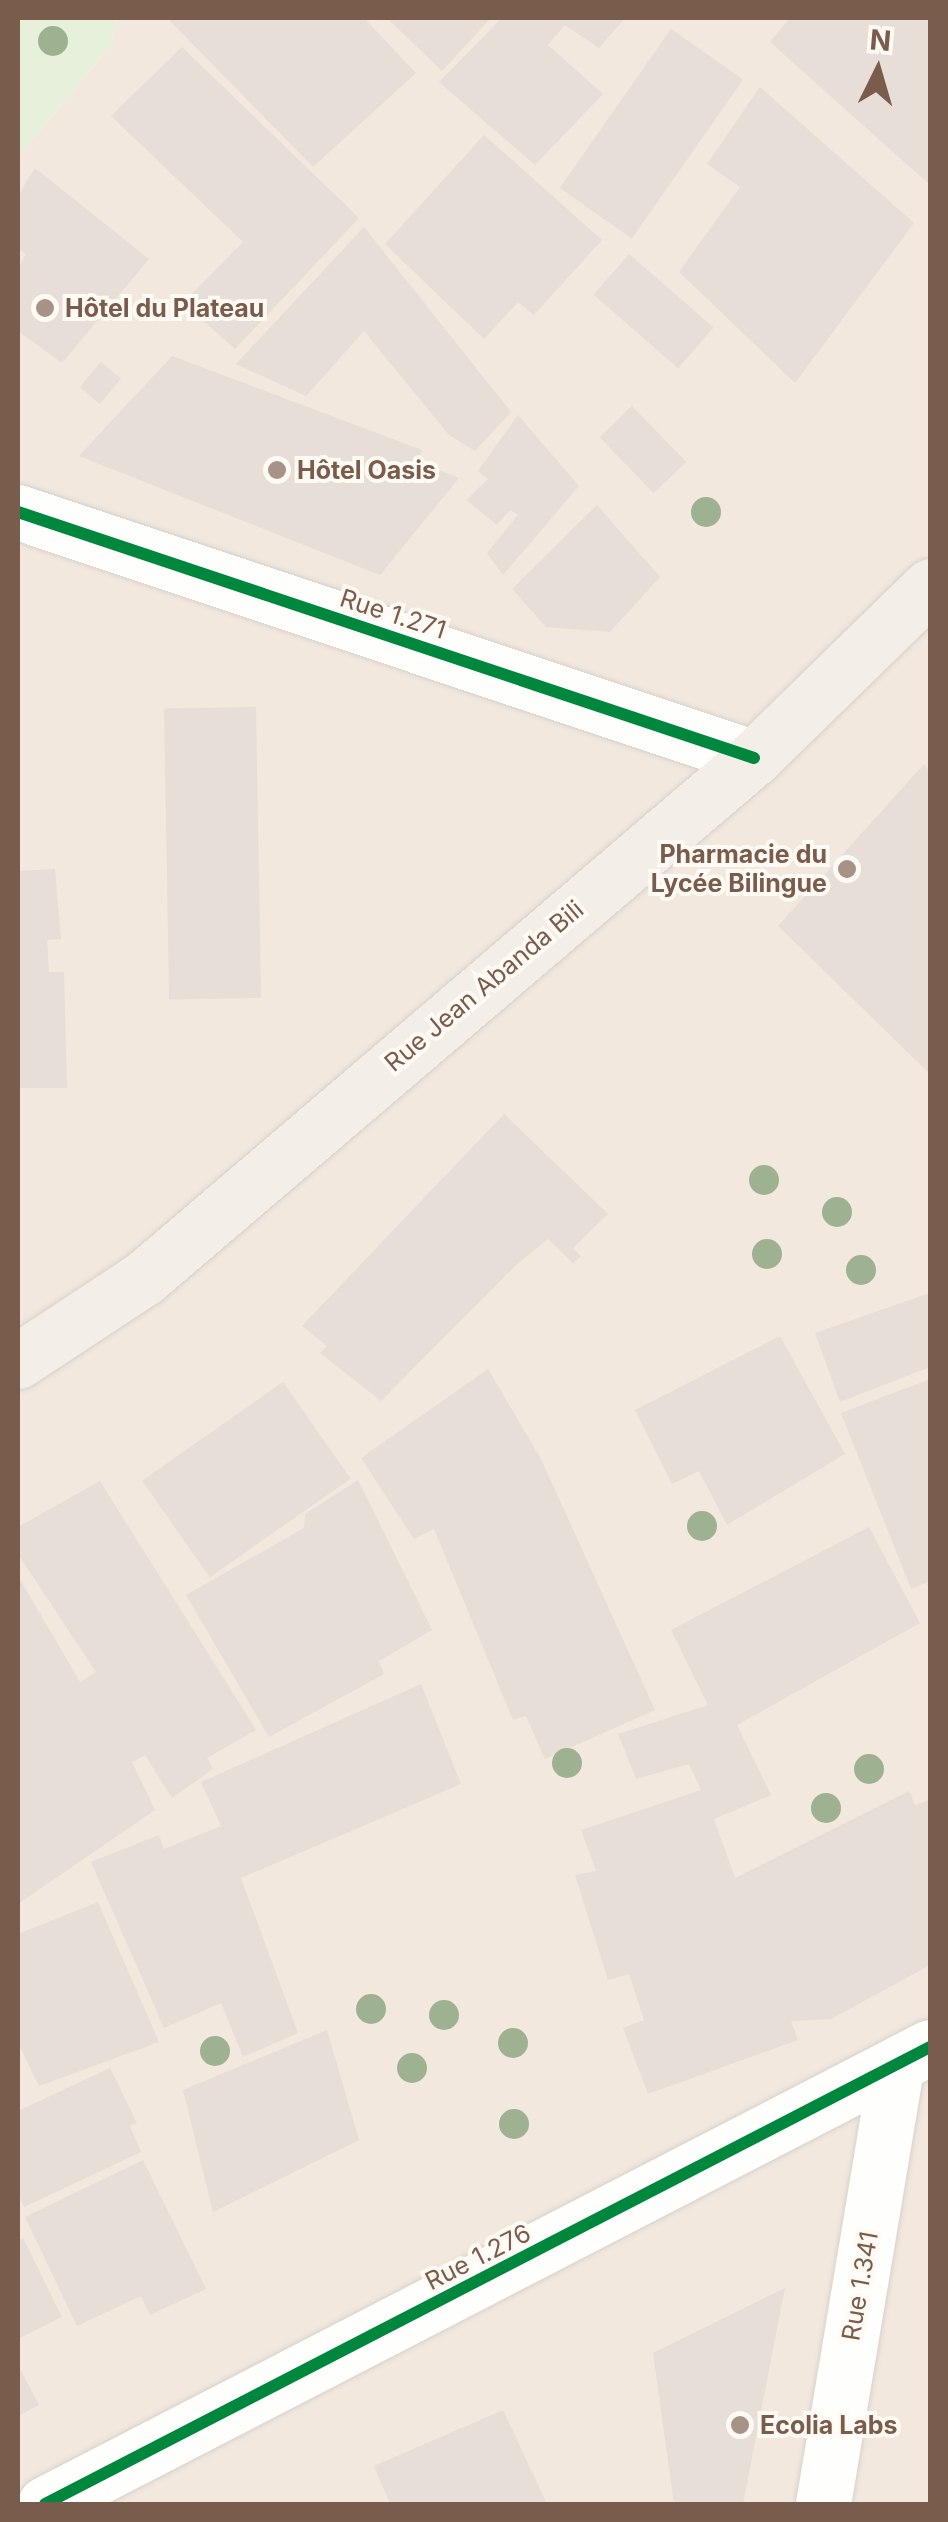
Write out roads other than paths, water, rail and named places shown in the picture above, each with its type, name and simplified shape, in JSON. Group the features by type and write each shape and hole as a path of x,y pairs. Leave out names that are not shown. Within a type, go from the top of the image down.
{"main road":[{"name":"Rue Jean Abanda Bili","path":"18,1361 144,1278 754,758 930,586"}],"street":[{"name":"Rue 1.271","path":"18,512 754,758"},
{"name":"Rue 1.276","path":"45,2504 913,2057"},
{"name":"Rue 1.341","path":"823,2504 913,2057"}],"place":[{"name":"Hôtel du Plateau","path":"45,308"},
{"name":"Hôtel Oasis","path":"277,470"},
{"name":"Pharmacie du Lycée Bilingue","path":"847,869"},
{"name":"Ecolia Labs","path":"740,2425"}]}
